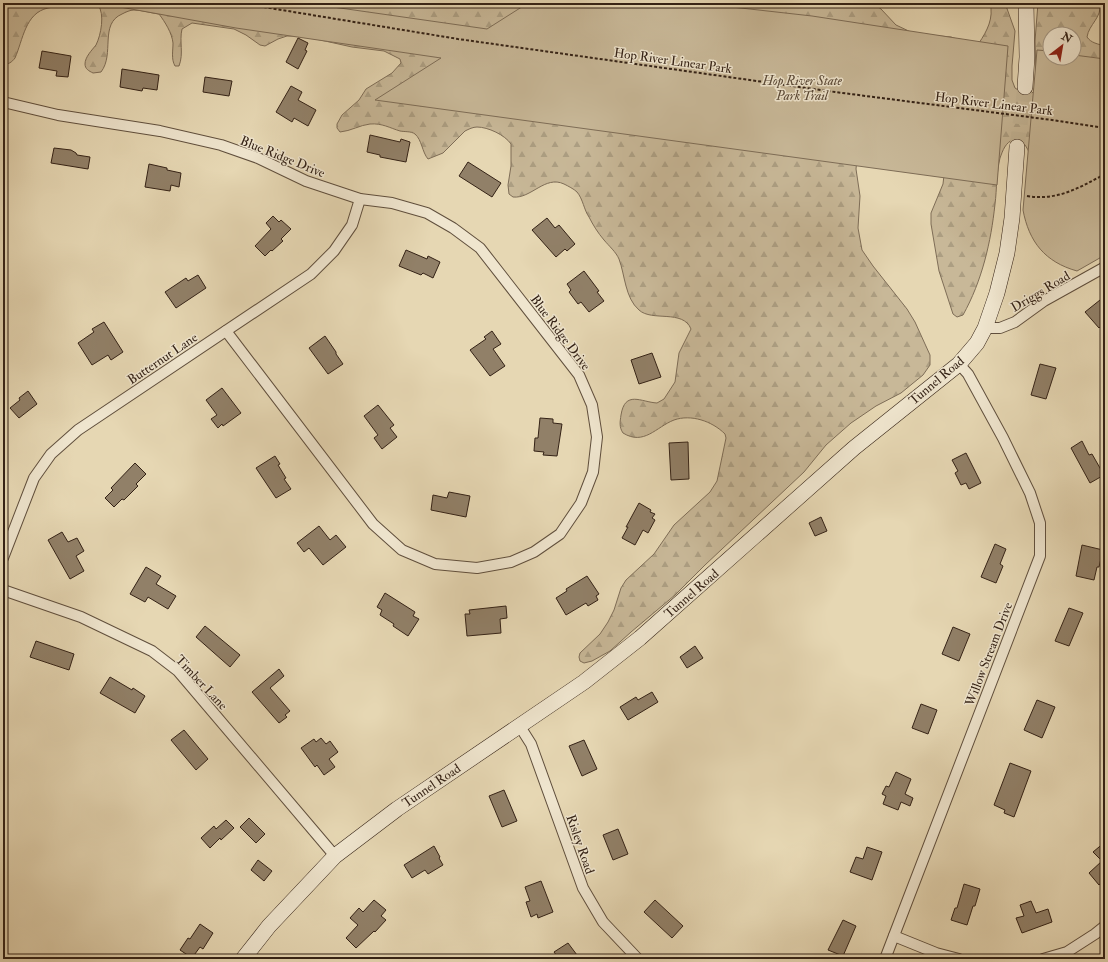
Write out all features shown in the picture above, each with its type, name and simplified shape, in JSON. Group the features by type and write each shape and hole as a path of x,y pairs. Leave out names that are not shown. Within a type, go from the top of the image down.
{"main road":[{"path":"1025,87 1027,57 1026,3"},
{"name":"Tunnel Road","path":"244,959 269,926 335,856 397,809 584,682 640,638 854,448 959,364 977,343 985,328 998,293 1007,253 1017,147"}],"street":[{"name":"Blue Ridge Drive","path":"3,102 58,115 160,132 221,145 258,158 306,181 360,199 392,202 427,213 453,228 480,248 579,375 592,405 597,437 593,472 581,503 560,534 534,552 510,562 477,568 435,564 402,550 373,524 226,331"},
{"name":"Butternut Lane","path":"3,558 34,478 51,454 78,430 311,274 334,251 352,226 360,199"},
{"name":"Driggs Road","path":"985,328 1000,328 1015,322 1044,301 1105,267"},
{"name":"Willow Stream Drive","path":"885,959 1040,556 1040,523 1030,493 1003,438 968,374 959,364"},
{"name":"Timber Lane","path":"3,590 81,617 152,650 178,671 335,856"},
{"name":"Risley Road","path":"519,725 531,744 583,888 603,922 638,959"},
{"path":"1043,959 1067,952 1105,926"},
{"path":"894,936 936,953 959,959"}],"path":[{"name":"Hop River Linear Park","path":"239,3 473,41 1105,128"},
{"path":"1027,196 1040,198 1060,195 1081,187 1105,174"}],"green space":[{"path":"3,3 873,3 896,25 915,34 951,37 959,40 979,43 985,34 990,19 990,3 1005,3 1015,31 1012,80 1015,88 1026,95 1034,92 1036,74 1035,41 1038,3 1100,3 1099,13 1088,32 1087,37 1097,44 1105,46 1105,245 1029,152 1025,145 1014,139 1006,145 1000,158 991,233 985,261 970,302 963,315 957,317 953,314 939,271 931,224 931,213 943,184 944,175 857,159 856,169 860,196 858,228 862,250 907,309 915,322 930,355 930,365 923,375 901,393 876,406 851,423 826,445 804,472 675,595 610,651 592,661 584,663 580,661 580,653 600,634 608,622 614,610 621,588 626,580 654,554 674,525 710,492 717,481 726,438 725,434 714,425 694,418 681,418 674,420 644,436 630,436 623,433 620,427 620,420 623,407 626,402 634,399 657,403 664,399 675,382 679,353 691,329 687,323 681,319 651,315 639,310 634,305 628,293 618,256 596,229 577,192 564,184 557,182 544,185 526,195 513,197 509,194 508,185 511,166 511,144 501,135 486,128 476,127 465,131 443,153 428,159 419,139 412,132 400,131 374,124 340,132 337,128 337,124 342,115 359,100 366,89 392,73 401,63 400,59 384,51 352,47 297,36 287,36 265,46 260,45 234,29 192,23 182,29 180,61 179,66 175,66 171,35 159,14 132,10 115,19 111,25 105,65 101,72 93,73 86,69 85,61 98,41 102,19 98,5 84,4 70,7 48,8 34,15 26,28 15,58 7,64 3,64"},
{"name":"Hop River State Park Trail","path":"98,3 305,3 487,29 528,3 696,3 812,16 1008,46 997,185 375,100 441,58 236,28"},
{"path":"1037,50 1042,50 1042,66 1082,66 1082,56 1105,59 1105,255 1077,271 1056,262 1047,256 1034,241 1029,232 1023,210"}],"building":[{"path":"298,38 308,43 305,50 307,51 298,69 286,62"},
{"path":"42,51 71,56 68,77 56,76 57,71 39,68"},
{"path":"122,69 159,75 157,90 143,88 142,91 120,87"},
{"path":"205,77 232,81 229,96 203,92"},
{"path":"291,86 302,92 298,100 316,110 308,126 294,118 292,122 276,112"},
{"path":"370,135 400,142 401,139 410,142 406,162 380,157 380,155 367,152"},
{"path":"54,148 71,150 77,155 90,157 88,169 51,163"},
{"path":"468,162 501,183 492,197 459,176"},
{"path":"149,164 181,173 179,187 171,185 170,191 145,187"},
{"path":"273,216 279,222 281,220 291,229 281,239 283,241 265,256 255,246 271,229 266,223"},
{"path":"547,218 555,228 559,225 575,244 567,251 565,249 556,257 532,230"},
{"path":"406,250 427,259 428,256 440,262 433,278 423,273 421,275 399,266"},
{"path":"584,271 599,291 597,292 604,301 589,312 581,302 578,304 569,292 571,290 567,284"},
{"path":"198,275 206,288 176,308 165,292 186,278 188,281"},
{"path":"1100,300 1105,306 1105,323 1099,328 1085,312"},
{"path":"104,322 123,352 111,360 108,355 92,365 78,343 94,332 92,329"},
{"path":"492,331 501,344 493,349 505,366 490,376 470,350 486,339 484,337"},
{"path":"325,336 343,364 328,374 309,348"},
{"path":"652,353 661,377 639,384 631,360"},
{"path":"1040,364 1056,368 1046,399 1031,395"},
{"path":"222,388 241,413 218,428 211,419 217,415 206,400"},
{"path":"28,391 37,404 19,418 10,408"},
{"path":"378,405 394,425 390,428 397,437 382,449 374,438 378,435 364,416"},
{"path":"540,418 553,419 553,423 562,424 557,456 543,455 544,452 534,451 535,438 538,438"},
{"path":"1082,441 1089,455 1092,454 1104,475 1090,483 1071,448"},
{"path":"688,442 689,479 671,480 669,443"},
{"path":"966,453 981,483 969,489 966,483 961,485 955,473 958,471 952,460"},
{"path":"275,456 280,464 278,465 286,478 284,479 291,489 276,498 256,468"},
{"path":"135,463 146,474 136,484 138,486 124,500 122,499 114,507 105,498 113,490 111,488"},
{"path":"449,492 470,496 466,517 431,510 433,495 447,498"},
{"path":"639,503 655,514 652,518 655,520 648,533 643,530 635,545 622,538 628,527 626,527"},
{"path":"821,517 827,531 815,536 809,523"},
{"path":"319,526 330,540 336,535 346,547 323,565 309,548 304,552 297,543"},
{"path":"62,532 68,542 77,538 84,551 76,556 84,571 70,579 48,540"},
{"path":"995,544 1006,549 1000,564 1003,566 996,583 981,577"},
{"path":"1082,545 1103,550 1094,580 1076,576"},
{"path":"146,567 161,576 156,584 176,596 168,609 148,597 145,602 130,594"},
{"path":"587,576 599,594 596,596 598,600 588,606 586,603 566,615 556,598 567,591 566,589"},
{"path":"385,593 415,612 413,616 419,619 408,636 380,615 382,610 377,607"},
{"path":"506,606 507,618 500,619 501,633 467,636 465,614 470,614 469,610"},
{"path":"1069,608 1083,613 1069,646 1055,641"},
{"path":"205,626 240,655 230,667 196,637"},
{"path":"953,627 970,634 959,661 942,654"},
{"path":"36,641 74,654 69,670 30,657"},
{"path":"695,646 703,658 687,668 680,657"},
{"path":"279,669 284,676 270,688 290,711 285,715 287,717 279,723 252,692"},
{"path":"110,677 132,690 133,688 145,696 135,713 100,693"},
{"path":"652,692 658,702 628,720 620,707 636,697 638,700"},
{"path":"1037,700 1055,707 1042,738 1024,730"},
{"path":"921,704 937,710 928,734 912,728"},
{"path":"184,730 208,759 196,770 171,740"},
{"path":"321,738 326,744 330,741 338,752 329,759 335,767 324,775 317,765 315,767 301,748 314,739 316,742"},
{"path":"584,740 597,769 582,776 569,746"},
{"path":"1010,763 1031,771 1014,817 1004,813 1005,810 994,805"},
{"path":"896,772 911,779 905,794 913,798 910,806 901,802 898,810 883,804 886,796 882,794 886,786 889,787"},
{"path":"504,790 517,821 502,827 489,796"},
{"path":"249,818 265,834 256,843 240,827"},
{"path":"226,820 234,828 221,840 220,838 210,848 201,838 214,826 216,829"},
{"path":"618,829 628,854 613,860 603,835"},
{"path":"1105,842 1105,880 1099,885 1089,873 1102,861 1093,852"},
{"path":"434,846 443,865 428,874 425,870 412,878 404,865"},
{"path":"867,847 882,852 872,880 850,872 856,857 863,859"},
{"path":"258,860 272,871 264,881 251,870"},
{"path":"541,881 553,912 538,918 537,914 531,917 526,902 530,901 525,887"},
{"path":"964,884 980,889 967,925 951,920 955,908 957,908"},
{"path":"374,900 386,910 381,916 386,920 375,932 374,931 356,948 346,938 358,925 350,918 359,908 363,912"},
{"path":"655,900 683,926 672,938 644,912"},
{"path":"1031,901 1036,913 1048,909 1052,922 1022,933 1016,918 1024,916 1020,905"},
{"path":"843,920 856,926 843,956 828,950"},
{"path":"200,924 213,933 203,949 200,947 192,958 180,950 188,938 190,939"},
{"path":"568,943 580,959 559,959 554,952"}],"tunnel":[{"path":"1017,147 1025,87"}]}
